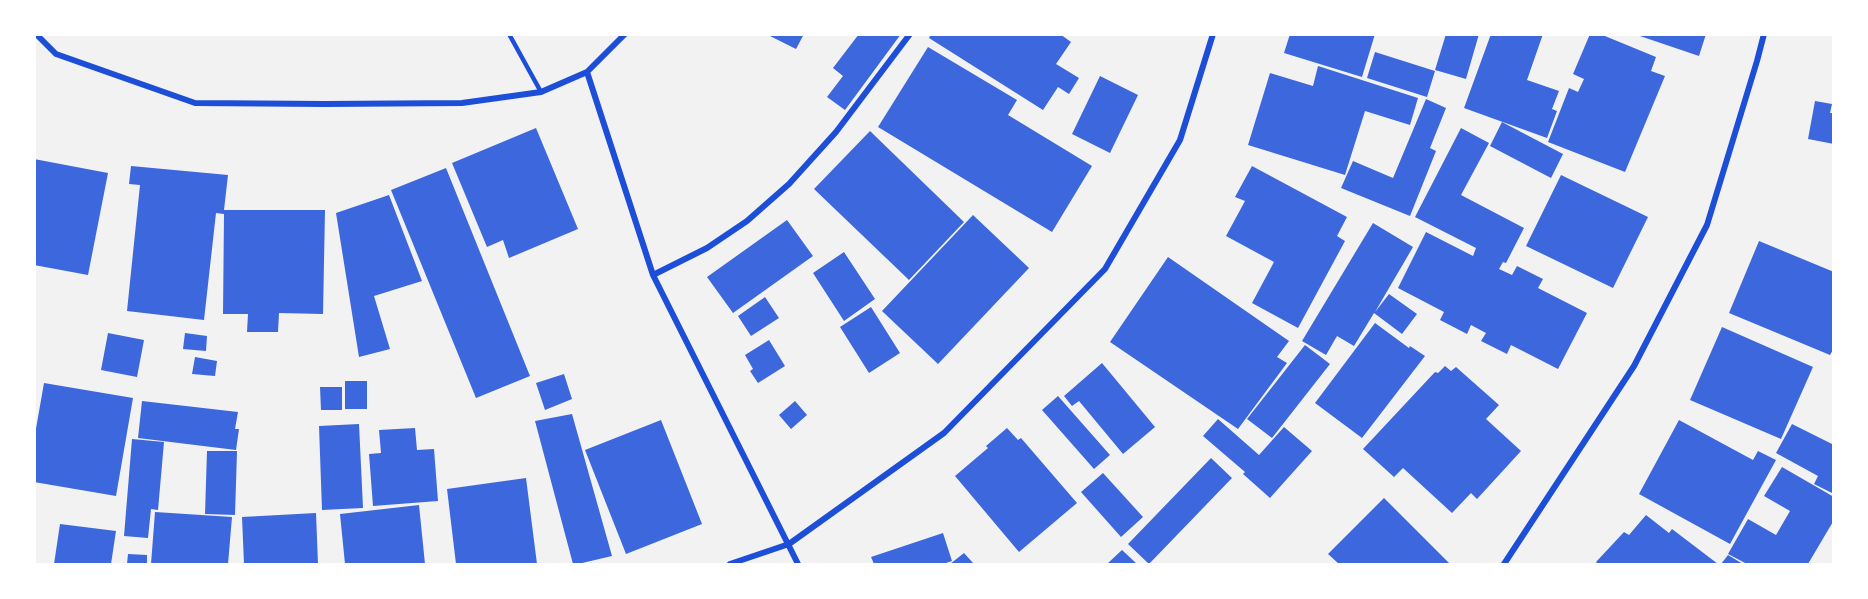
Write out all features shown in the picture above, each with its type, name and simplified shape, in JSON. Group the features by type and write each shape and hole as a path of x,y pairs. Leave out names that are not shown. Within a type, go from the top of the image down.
{"street":[{"path":"36,34 56,54 195,103 462,103 541,92 588,72 625,34"},
{"path":"653,275 707,248 747,221 789,184 836,132 910,34"},
{"path":"730,564 789,544 944,433 1106,269 1180,140 1213,34"},
{"path":"1504,564 1634,366 1707,225 1764,34"},
{"path":"588,72 653,275 798,564"}],"lane":[{"path":"509,34 541,92"}],"building":[{"path":"766,34 804,34 796,49"},
{"path":"859,34 901,34 845,110 827,97 843,76 833,68"},
{"path":"931,34 1060,34 1071,42 1056,64 1079,78 1069,94 1058,87 1043,110 929,38"},
{"path":"1290,34 1375,34 1362,77 1284,53"},
{"path":"1446,34 1479,34 1466,79 1435,70"},
{"path":"1491,34 1543,34 1527,80 1559,91 1552,109 1557,111 1547,138 1464,108"},
{"path":"1590,34 1600,34 1656,57 1651,71 1665,76 1625,172 1548,142 1569,88 1578,92 1584,79 1573,74"},
{"path":"1634,34 1706,34 1699,56"},
{"path":"928,47 1017,100 1008,115 1092,166 1052,232 878,127"},
{"path":"1375,52 1435,71 1427,97 1367,78"},
{"path":"1318,66 1418,98 1410,125 1365,111 1345,175 1248,145 1270,73 1313,86"},
{"path":"1100,76 1138,95 1110,153 1072,134"},
{"path":"1426,99 1446,108 1430,148 1436,151 1410,216 1341,188 1353,161 1393,178"},
{"path":"1815,101 1832,104 1830,113 1834,113 1834,144 1808,139"},
{"path":"1502,122 1563,154 1551,178 1490,146"},
{"path":"536,128 578,229 509,258 503,240 487,247 452,163"},
{"path":"1461,128 1489,143 1461,195 1524,228 1506,263 1503,262 1499,269 1512,275 1517,266 1543,279 1538,288 1587,313 1558,369 1511,345 1507,354 1481,341 1486,333 1471,325 1467,334 1440,320 1444,312 1398,288 1426,232 1473,256 1476,248 1415,217"},
{"path":"870,131 964,222 909,280 814,189"},
{"path":"34,159 108,173 88,275 34,265"},
{"path":"131,166 228,175 224,210 325,210 323,314 279,313 278,332 247,332 248,314 223,314 224,214 216,213 204,320 127,311 140,185 129,184"},
{"path":"1252,166 1347,217 1337,236 1345,241 1298,328 1252,303 1274,262 1226,236 1245,201 1235,197"},
{"path":"446,168 530,376 476,398 391,190"},
{"path":"1561,175 1648,217 1613,288 1526,246"},
{"path":"389,195 422,281 374,296 390,349 359,357 336,213"},
{"path":"973,215 1029,268 938,364 882,311"},
{"path":"787,220 813,256 733,313 707,277"},
{"path":"1373,223 1413,247 1375,312 1389,294 1417,314 1402,334 1374,313 1354,346 1337,336 1326,355 1302,341"},
{"path":"1759,241 1834,272 1834,348 1830,355 1729,313"},
{"path":"844,252 875,299 844,321 813,273"},
{"path":"1168,257 1289,341 1277,357 1287,363 1238,429 1110,342"},
{"path":"765,297 779,318 751,336 738,316"},
{"path":"871,307 900,353 869,373 840,327"},
{"path":"1375,323 1409,348 1410,346 1425,356 1362,438 1315,403"},
{"path":"1722,327 1813,367 1781,439 1690,400"},
{"path":"108,333 144,340 137,377 101,370"},
{"path":"185,333 207,336 206,351 183,349"},
{"path":"769,340 785,366 758,383 750,371 753,369 745,355"},
{"path":"1305,345 1330,364 1272,438 1247,419"},
{"path":"195,357 217,361 215,376 192,374"},
{"path":"1102,363 1155,427 1123,454 1079,401 1072,406 1064,396"},
{"path":"1445,366 1451,371 1456,367 1499,405 1486,419 1521,451 1477,499 1471,493 1452,513 1403,468 1394,477 1363,449 1435,372 1438,373"},
{"path":"564,374 572,399 545,410 536,383"},
{"path":"345,381 367,381 367,409 345,409"},
{"path":"44,383 133,398 116,496 34,482 34,440"},
{"path":"320,387 342,387 342,410 321,410"},
{"path":"1058,396 1110,455 1094,469 1042,410"},
{"path":"142,401 238,412 235,429 239,429 236,450 138,438"},
{"path":"795,401 807,415 791,429 779,415"},
{"path":"572,414 612,556 578,564 573,564 535,421"},
{"path":"1218,419 1259,455 1284,427 1312,451 1270,498 1243,474 1245,472 1203,436"},
{"path":"661,420 702,524 626,554 585,450"},
{"path":"1679,420 1753,460 1758,451 1776,460 1730,544 1639,494"},
{"path":"359,424 363,508 322,510 319,426"},
{"path":"1792,424 1834,445 1834,494 1814,484 1818,476 1776,453"},
{"path":"415,428 417,450 434,449 438,501 373,506 369,454 381,453 379,430"},
{"path":"1007,428 1018,440 1021,438 1077,503 1019,552 955,476 988,448 986,446"},
{"path":"132,439 164,442 158,510 151,509 148,538 124,536"},
{"path":"207,451 237,451 235,515 205,514"},
{"path":"1211,458 1232,478 1149,564 1128,544"},
{"path":"1782,467 1834,497 1834,520 1808,564 1747,564 1728,554 1748,519 1776,535 1790,511 1764,496"},
{"path":"1103,473 1143,517 1121,537 1081,492"},
{"path":"526,478 537,564 456,564 447,489"},
{"path":"1384,498 1450,564 1339,564 1328,554"},
{"path":"419,505 425,564 345,564 340,514"},
{"path":"155,512 232,517 228,564 151,564"},
{"path":"316,513 318,564 244,564 242,517"},
{"path":"1646,515 1669,533 1672,529 1718,564 1598,564 1596,562 1624,532 1629,535"},
{"path":"60,524 116,531 111,564 54,564"},
{"path":"943,533 952,561 943,564 874,564 871,557"},
{"path":"1122,550 1137,564 1107,564"},
{"path":"964,553 974,564 950,564"},
{"path":"128,554 147,555 147,564 127,564"},
{"path":"1728,555 1743,564 1721,564"}]}
